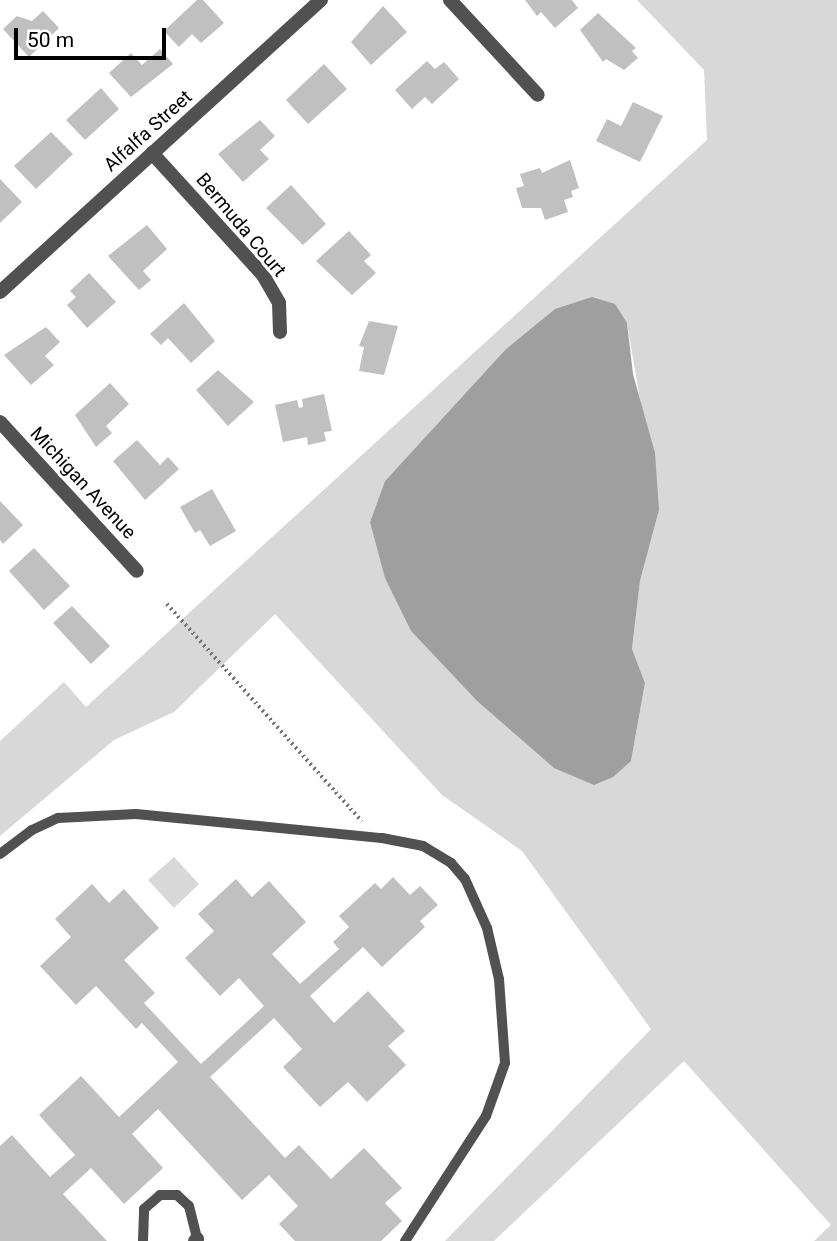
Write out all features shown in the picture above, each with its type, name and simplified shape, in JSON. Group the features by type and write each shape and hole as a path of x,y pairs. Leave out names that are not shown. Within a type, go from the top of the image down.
{"street":[{"name":"Alfalfa Street","path":"0,292 321,0"},
{"path":"450,0 538,96"},
{"name":"Bermuda Court","path":"152,153 263,275 279,303 280,332"},
{"name":"Michigan Avenue","path":"0,422 137,571"}],"lane":[{"path":"0,854 33,830 58,818 93,814 136,814 377,838 432,850 464,879 487,928 506,1035 505,1063 492,1104 405,1241"},
{"path":"143,1241 144,1209 160,1195 177,1195 189,1206 196,1240"}],"path":[{"path":"167,604 377,838"}],"shaded area":[{"path":"637,0 837,0 837,1241 814,1241 831,1225 684,1061 494,1241 445,1241 651,1029 522,851 442,795 275,614 174,712 114,740 0,836 0,741 64,682 86,707 707,140 704,70","holes":["627,323 659,510 640,581 632,649 645,683 631,761 554,768 477,701 411,631 370,522 385,481 505,350"]},
{"path":"592,297 615,304 627,323 633,374 655,453 659,510 640,581 632,649 645,683 631,761 613,777 594,785 554,768 477,701 411,631 385,578 370,522 385,481 505,350 555,309"},
{"path":"174,857 199,884 174,908 148,880"}],"building":[{"path":"197,0 203,0 224,23 201,43 192,34 179,47 164,31"},
{"path":"525,0 572,0 578,8 555,28 541,12 537,16"},
{"path":"383,6 407,32 371,65 351,42"},
{"path":"43,11 59,28 29,57 3,29 17,16 32,21"},
{"path":"598,13 636,48 632,51 638,58 624,70 606,59 603,62 580,30"},
{"path":"160,49 173,64 131,97 109,73 131,53 142,65"},
{"path":"427,61 435,69 444,62 459,79 432,104 425,97 412,109 395,90"},
{"path":"324,64 347,89 308,124 286,100"},
{"path":"101,88 119,109 85,140 66,120"},
{"path":"633,102 663,116 640,162 596,141 607,119 621,126"},
{"path":"260,120 275,136 260,150 269,159 243,182 218,154"},
{"path":"51,132 73,154 36,189 14,166"},
{"path":"570,160 579,188 571,191 573,197 564,200 568,212 545,220 541,208 522,208 516,188 524,186 520,174 540,168 542,173"},
{"path":"0,179 22,202 0,223"},
{"path":"291,185 326,224 303,245 266,208"},
{"path":"147,225 167,249 143,271 151,280 139,290 108,256"},
{"path":"349,231 371,255 364,261 376,273 352,295 316,261"},
{"path":"89,273 116,302 87,328 67,305 76,297 70,291"},
{"path":"184,303 215,341 191,363 168,338 161,345 150,334"},
{"path":"369,321 398,326 384,375 359,371 364,347 359,346"},
{"path":"46,327 60,342 45,356 54,365 31,385 4,355"},
{"path":"218,370 254,402 228,426 196,390"},
{"path":"110,383 129,404 106,426 112,433 96,447 75,415"},
{"path":"324,394 332,431 324,432 326,441 308,445 307,437 283,442 275,405 297,400 299,408 303,407 302,399"},
{"path":"137,440 160,465 168,457 179,469 145,500 113,461"},
{"path":"212,489 236,531 210,546 200,530 195,533 180,507"},
{"path":"0,501 23,525 3,544 0,540"},
{"path":"34,548 70,586 44,610 9,571"},
{"path":"72,606 110,646 91,664 53,623"},
{"path":"393,877 410,895 420,886 438,905 420,921 425,927 382,967 363,947 310,996 334,1023 368,991 405,1031 388,1046 406,1065 367,1102 348,1082 320,1107 283,1067 302,1049 274,1018 210,1077 285,1158 299,1145 331,1179 364,1148 402,1188 385,1203 402,1221 381,1241 295,1241 279,1224 298,1206 269,1175 242,1200 158,1109 132,1134 163,1168 124,1204 91,1168 63,1194 107,1241 0,1241 0,1146 12,1135 50,1177 75,1155 39,1115 81,1076 119,1117 178,1062 142,1023 136,1029 96,986 76,1005 40,966 71,937 55,919 92,884 109,903 124,889 159,928 124,960 155,993 144,1003 201,1064 264,1006 239,978 220,996 185,958 214,931 198,914 236,879 252,897 269,881 306,922 272,954 300,984 339,949 333,942 349,927 339,916 375,883 381,889"}]}
